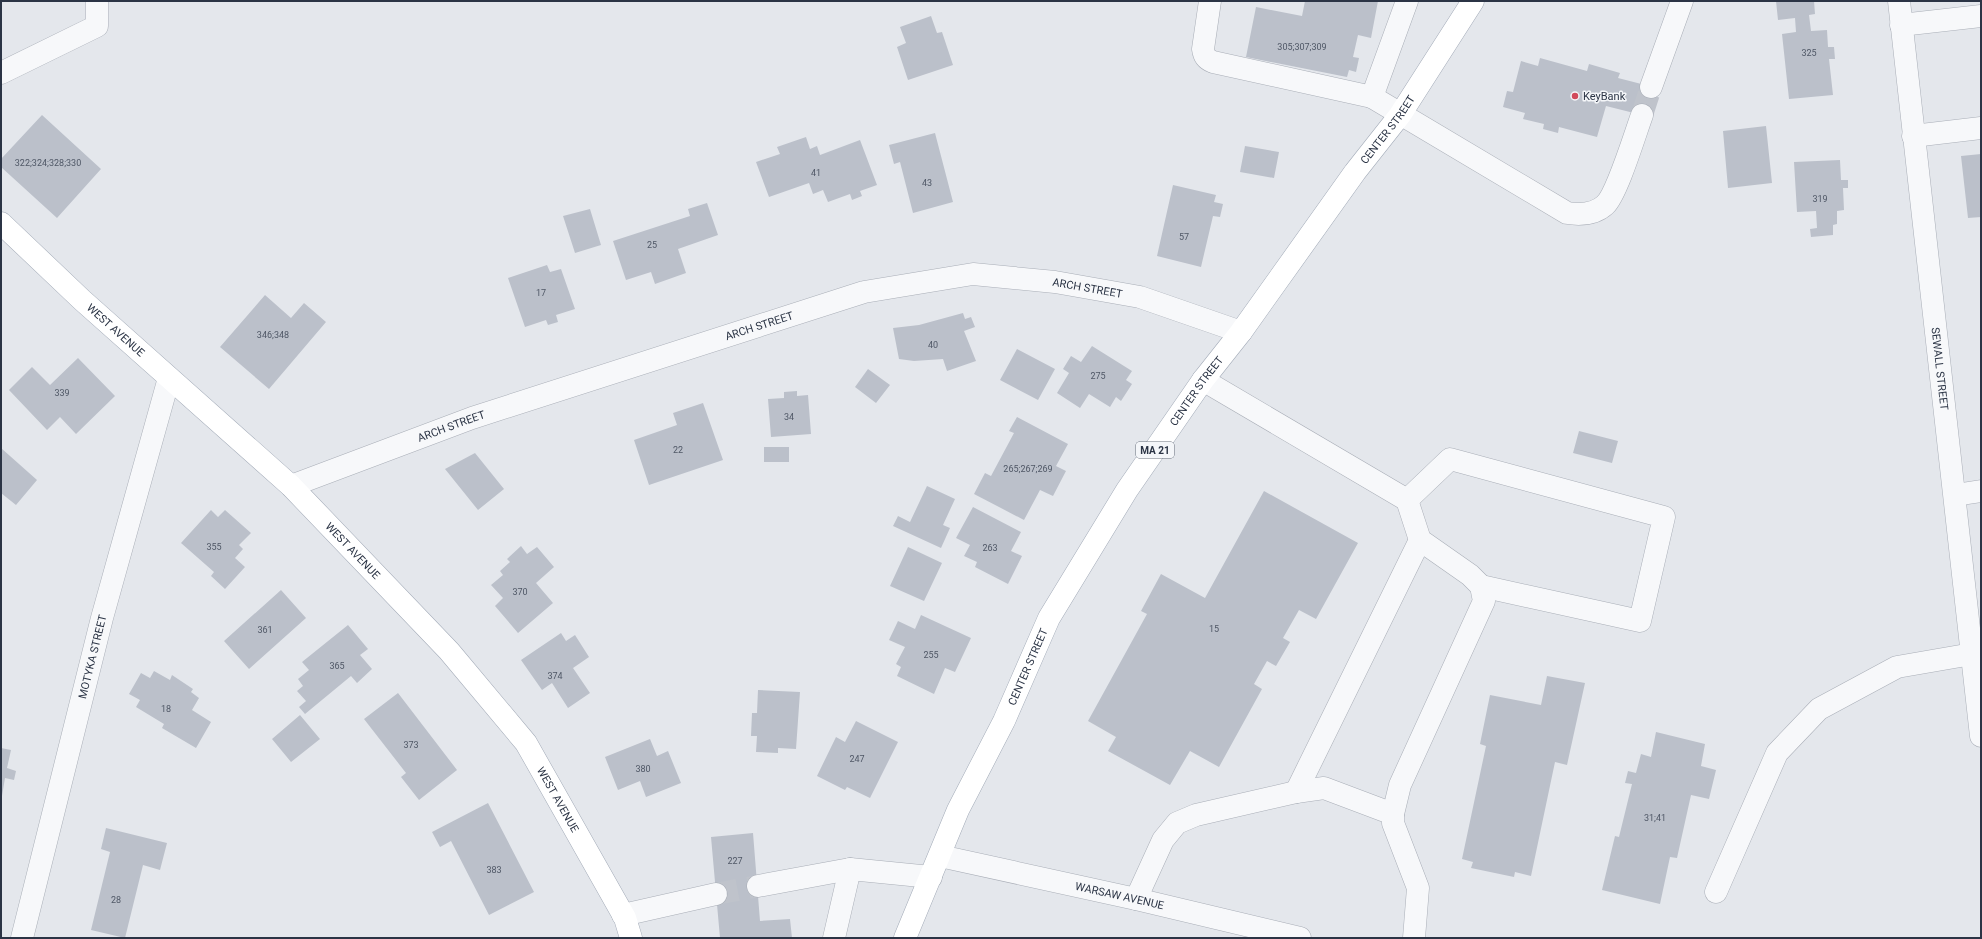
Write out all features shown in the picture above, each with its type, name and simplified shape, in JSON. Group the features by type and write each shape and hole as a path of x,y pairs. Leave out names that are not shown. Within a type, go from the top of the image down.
{"main road":[{"name":"CENTER STREET","path":"905,938 958,810 1004,720 1049,618 1127,490 1203,380 1241,332 1355,172 1400,115 1473,1"},
{"name":"WEST AVENUE","path":"1,223 82,300 291,486 449,651 526,743 623,915 631,938"}],"street":[{"path":"1,73 98,26 97,1"},
{"path":"1210,1 1203,49 1204,55 1213,62 1372,97 1567,213 1579,215 1592,213 1605,205 1613,193 1642,115"},
{"path":"1372,97 1407,1"},
{"path":"1651,86 1682,1"},
{"name":"SEWALL STREET","path":"1899,1 1981,736"},
{"path":"1901,25 1981,16"},
{"path":"1913,136 1981,128"},
{"name":"ARCH STREET","path":"291,486 472,418 864,292 973,274 1055,282 1140,297 1241,332"},
{"name":"MOTYKA STREET","path":"22,938 102,618 170,378"},
{"path":"1203,380 1407,500 1420,540 1470,575 1481,586 1640,621 1664,517 1450,459 1407,500"},
{"path":"1955,495 1981,491"},
{"path":"1296,792 1420,540"},
{"path":"1414,938 1418,888 1393,824 1393,814 1400,785 1484,601 1481,586"},
{"path":"1716,892 1777,753 1818,709 1897,667 1972,654"},
{"path":"1136,899 1163,840 1177,823 1196,815 1296,792 1324,788 1393,814"},
{"name":"WARSAW AVENUE","path":"940,856 1136,899 1300,938"},
{"path":"758,886 850,869 931,876"},
{"path":"834,938 850,869"},
{"path":"623,915 716,894"}],"building":[{"path":"1305,1 1378,1 1371,38 1358,35 1353,57 1359,58 1356,72 1349,70 1347,77 1246,57 1256,7 1302,16"},
{"path":"1776,1 1814,1 1815,14 1809,15 1811,31 1827,30 1828,47 1834,47 1835,59 1829,59 1833,95 1789,99 1782,34 1796,32 1795,18 1778,20"},
{"path":"931,16 937,33 942,32 953,65 908,80 897,47 906,43 900,27"},
{"path":"1540,58 1587,71 1589,64 1620,73 1618,78 1657,88 1650,117 1606,106 1597,137 1559,127 1558,133 1543,129 1544,124 1523,119 1525,113 1503,107 1507,91 1513,92 1521,61 1538,66"},
{"path":"42,115 101,169 57,218 1,167 1,159"},
{"path":"1766,126 1772,183 1728,188 1723,131"},
{"path":"935,133 953,202 913,213 900,162 894,164 889,145"},
{"path":"806,137 810,149 817,146 820,155 860,140 877,185 860,191 862,196 852,200 850,194 828,202 823,190 813,194 809,183 769,197 756,162 780,154 777,147"},
{"path":"1245,146 1279,152 1274,178 1240,172"},
{"path":"1981,154 1981,217 1968,218 1961,156"},
{"path":"1840,160 1841,180 1848,180 1848,188 1843,188 1844,210 1837,211 1837,224 1833,225 1833,235 1811,237 1810,229 1817,228 1816,211 1797,212 1794,162"},
{"path":"1173,185 1216,195 1214,202 1223,204 1220,217 1213,216 1201,267 1157,256"},
{"path":"707,203 718,235 678,249 686,273 655,284 651,272 626,280 613,241 690,216 688,209"},
{"path":"590,209 601,245 575,253 563,216"},
{"path":"547,265 550,272 561,269 575,309 556,315 558,322 548,325 546,320 525,327 508,278"},
{"path":"265,295 291,318 304,303 326,322 269,389 220,347"},
{"path":"963,313 965,319 971,317 975,327 964,331 976,361 947,371 943,359 914,361 899,359 893,328 919,325"},
{"path":"1092,346 1132,371 1126,380 1132,384 1121,401 1116,397 1110,407 1089,394 1080,408 1057,393 1069,373 1063,369 1071,356 1081,362"},
{"path":"1017,349 1055,369 1038,400 1000,380"},
{"path":"78,358 115,396 76,434 60,417 47,430 9,390 32,367 50,385"},
{"path":"868,369 890,385 876,403 855,387"},
{"path":"797,391 797,396 808,395 811,434 771,437 768,399 784,398 784,392"},
{"path":"703,403 723,460 649,485 634,440 677,425 673,413"},
{"path":"1017,417 1068,444 1056,466 1066,471 1053,496 1040,490 1024,520 974,494 985,473 991,476 1014,433 1009,431"},
{"path":"1579,431 1618,441 1612,463 1573,453"},
{"path":"764,447 789,447 789,462 764,462"},
{"path":"1,448 37,480 16,505 1,493"},
{"path":"475,453 504,489 478,510 445,469"},
{"path":"927,486 955,499 943,525 950,528 941,548 893,526 898,516 910,522"},
{"path":"1264,491 1358,543 1316,619 1299,610 1283,638 1290,642 1276,666 1267,661 1254,684 1262,689 1219,767 1190,751 1170,785 1108,751 1116,737 1088,721 1147,614 1141,611 1161,574 1205,598"},
{"path":"973,507 1021,532 1011,551 1022,556 1008,584 975,567 977,562 964,556 970,545 956,538"},
{"path":"211,510 218,517 225,510 251,533 239,545 243,549 235,558 245,567 225,589 211,576 214,572 181,543"},
{"path":"521,546 527,554 537,547 554,567 536,583 553,603 518,633 495,606 503,598 491,585 503,575 500,571 510,562 507,559"},
{"path":"908,547 942,563 924,601 890,586"},
{"path":"281,590 306,618 249,669 224,641"},
{"path":"921,615 971,638 955,672 945,668 934,694 897,676 901,667 896,664 905,647 889,640 898,621 915,629"},
{"path":"348,625 368,649 360,655 372,669 357,683 351,676 305,714 299,707 306,701 297,691 303,686 298,679 309,670 302,662"},
{"path":"561,633 566,641 575,635 589,657 573,668 590,693 568,708 552,683 542,690 521,660"},
{"path":"154,671 170,680 172,675 193,689 191,692 199,698 192,710 211,722 196,748 162,728 164,724 136,707 140,700 129,694 141,673 150,678"},
{"path":"1547,676 1585,683 1567,765 1555,762 1531,876 1515,872 1514,877 1471,868 1473,862 1462,859 1486,746 1480,744 1490,695 1541,705"},
{"path":"758,690 800,692 796,749 778,748 778,753 756,752 757,736 751,736 752,713 757,713"},
{"path":"398,693 457,770 419,800 401,777 406,773 364,719"},
{"path":"300,715 320,739 291,762 272,739"},
{"path":"856,721 898,742 870,798 847,787 845,790 817,776 836,737 845,742"},
{"path":"1656,732 1705,744 1701,766 1716,770 1709,799 1691,795 1677,858 1670,857 1660,904 1602,890 1615,836 1619,837 1632,784 1625,783 1628,771 1636,773 1641,754 1651,757"},
{"path":"650,739 657,756 668,751 681,783 646,797 640,781 618,790 605,757"},
{"path":"1,748 11,750 7,768 16,771 14,780 5,778 2,796"},
{"path":"488,803 534,892 489,915 451,841 440,847 432,832"},
{"path":"106,828 167,843 160,870 143,865 125,938 91,930 110,852 101,849"},
{"path":"753,833 760,921 790,919 792,938 720,938 711,837"}],"tunnel":[{"path":"1642,115 1651,87"},
{"path":"716,894 758,886"}],"place":[{"name":"KeyBank","path":"1575,96"}]}
